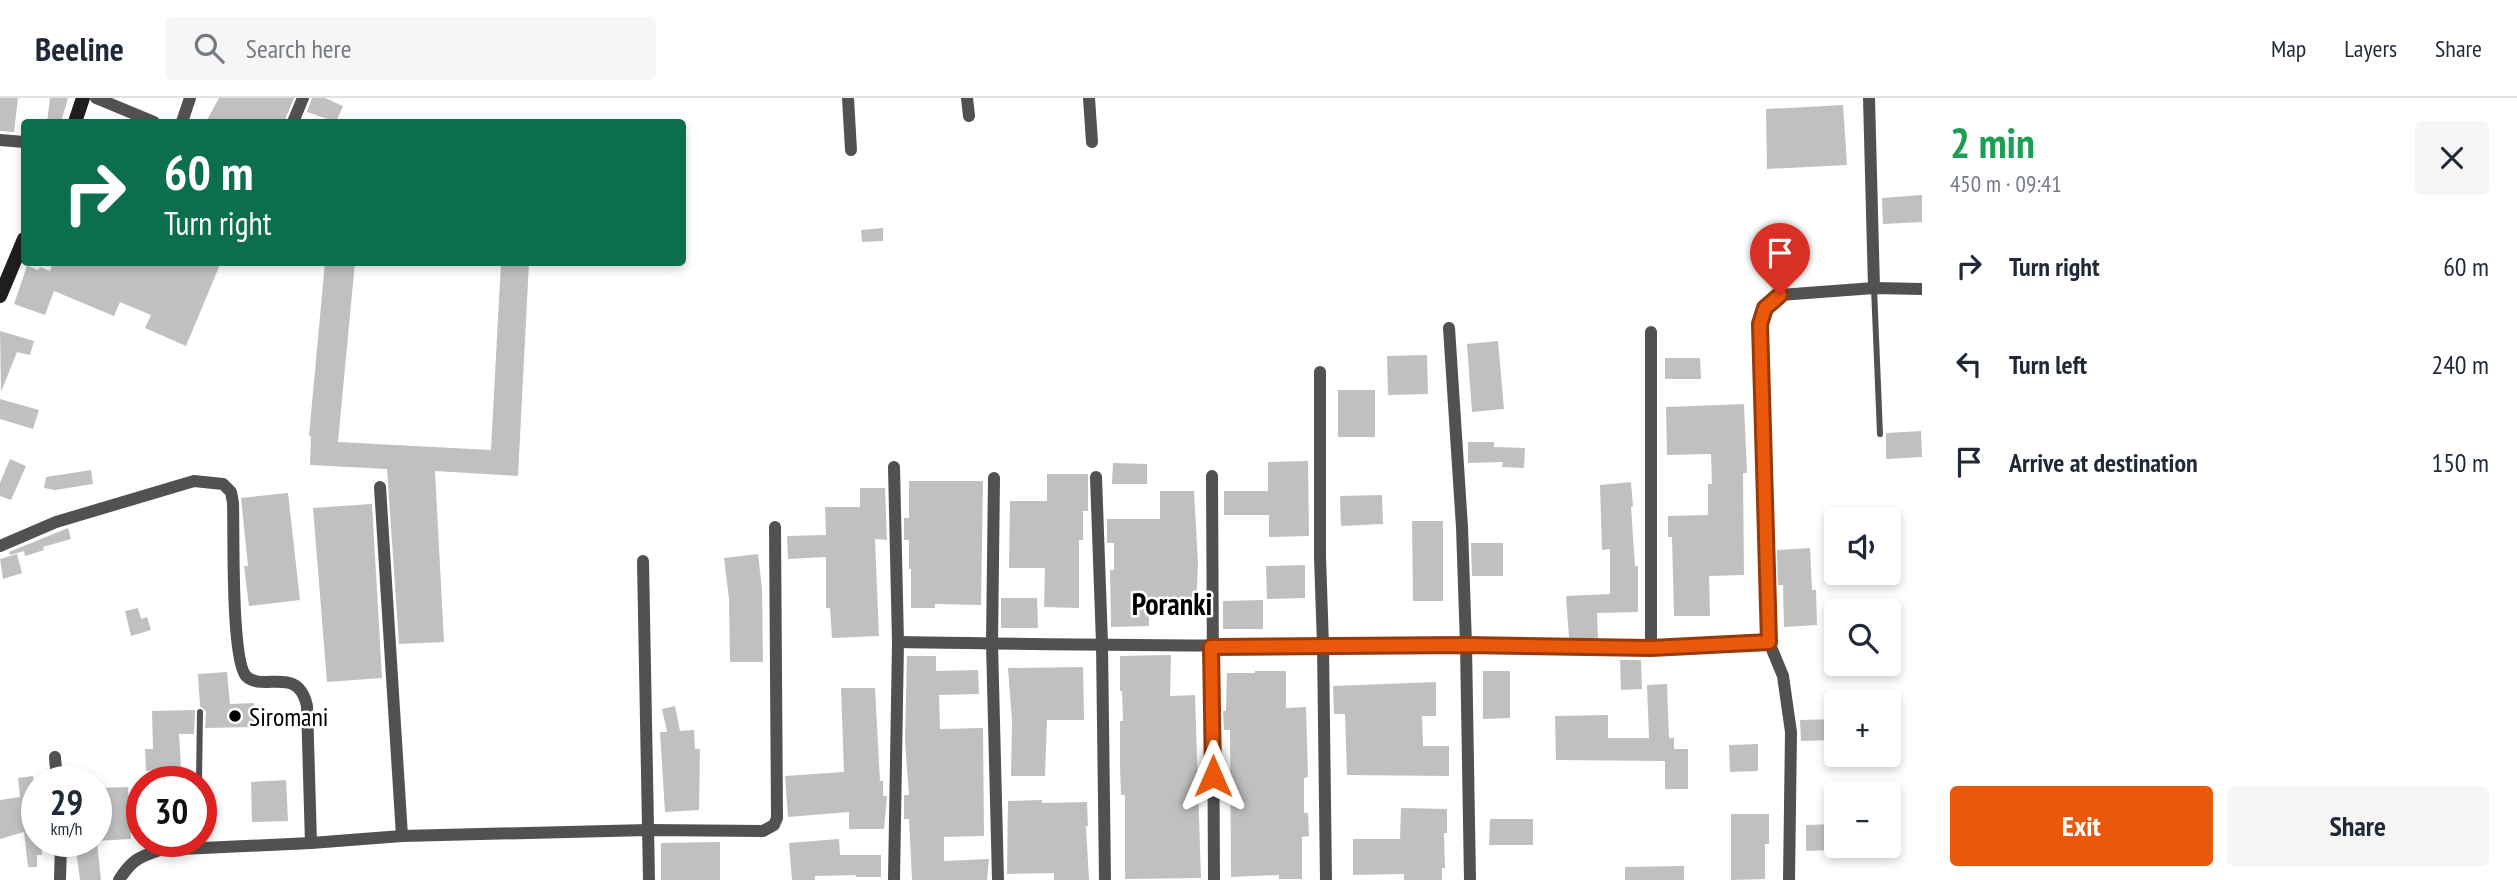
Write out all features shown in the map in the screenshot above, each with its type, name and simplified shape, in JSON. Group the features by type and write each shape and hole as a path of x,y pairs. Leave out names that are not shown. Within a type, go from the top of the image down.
{"street":[{"path":"76,119 83,98"},
{"path":"96,98 147,119"},
{"path":"183,119 190,98"},
{"path":"294,119 303,98"},
{"path":"848,98 851,150"},
{"path":"967,98 969,116"},
{"path":"1089,98 1092,142"},
{"path":"1869,98 1874,288"},
{"path":"0,140 21,142"},
{"path":"0,296 21,246"},
{"path":"1789,880 1791,732 1783,676 1769,642 1760,324 1765,308 1780,295 1874,288 1922,289"},
{"path":"1449,327 1462,527 1470,880"},
{"path":"1651,332 1651,648"},
{"path":"1320,372 1320,557 1326,880"},
{"path":"894,467 898,642 894,880"},
{"path":"1212,476 1214,880"},
{"path":"1096,477 1102,643 1105,880"},
{"path":"993,478 992,643 998,880"},
{"path":"0,546 56,522 194,481 223,484 230,492 233,503 237,636 242,666 251,679 287,683 298,686 304,692 307,706 312,843"},
{"path":"380,486 402,836"},
{"path":"217,845 312,843 402,836 648,830 763,831 774,825 777,818 775,527"},
{"path":"643,561 649,880"},
{"path":"898,642 1102,643 1211,647 1466,645 1651,648 1769,642"},
{"path":"55,757 56,766"},
{"path":"60,880 61,857"},
{"path":"119,880 128,865 142,857"}],"lane":[{"path":"1874,288 1880,434"},
{"path":"199,766 200,712"}],"building":[{"path":"0,98 18,98 14,132 0,131"},
{"path":"50,98 68,98 62,119 47,119"},
{"path":"219,98 294,98 285,119 208,119"},
{"path":"312,98 325,98 343,106 337,119 327,119 307,112"},
{"path":"1843,105 1847,165 1767,169 1766,109"},
{"path":"1922,195 1922,222 1883,224 1882,198"},
{"path":"883,228 883,241 862,242 861,230"},
{"path":"27,266 50,271 52,266 219,266 186,346 145,328 151,315 120,302 114,316 54,291 45,315 14,304"},
{"path":"325,266 355,266 338,442 491,450 501,266 529,266 518,476 435,471 444,642 399,644 387,469 310,465 309,436"},
{"path":"0,331 34,341 30,355 17,352 1,392"},
{"path":"1498,341 1504,409 1472,412 1467,344"},
{"path":"1427,355 1428,394 1388,395 1387,356"},
{"path":"1665,358 1700,358 1701,379 1665,379"},
{"path":"1338,390 1375,390 1375,437 1338,437"},
{"path":"0,399 39,410 33,429 0,419"},
{"path":"1744,404 1747,473 1743,473 1744,575 1709,576 1710,616 1674,616 1672,537 1668,537 1668,516 1708,515 1708,484 1712,484 1711,454 1667,455 1666,407"},
{"path":"1921,431 1922,457 1886,459 1886,433"},
{"path":"1468,442 1494,442 1494,447 1525,448 1524,468 1502,467 1503,462 1468,463"},
{"path":"10,459 26,466 11,500 0,496 0,483"},
{"path":"1308,461 1309,536 1269,537 1269,515 1224,515 1224,491 1268,491 1268,462"},
{"path":"1113,463 1147,464 1147,484 1112,484"},
{"path":"91,470 93,484 55,490 44,488 46,477"},
{"path":"1047,474 1088,474 1088,511 1083,511 1083,540 1079,540 1079,608 1044,607 1045,568 1009,568 1010,501 1047,501"},
{"path":"909,481 983,481 981,605 935,604 935,608 911,608 909,540 904,540 904,518 909,518"},
{"path":"1631,482 1635,566 1638,566 1638,612 1597,613 1598,638 1569,638 1566,596 1610,594 1610,549 1602,550 1600,485"},
{"path":"860,488 885,488 887,540 875,539 879,636 832,638 830,608 826,608 826,557 788,559 787,536 826,535 825,507 860,507"},
{"path":"1160,491 1194,491 1198,564 1196,608 1149,608 1149,626 1111,627 1110,570 1114,570 1114,543 1107,543 1107,519 1160,519"},
{"path":"288,493 300,600 249,606 241,498"},
{"path":"1382,495 1383,524 1341,526 1340,496"},
{"path":"372,504 382,678 327,682 313,508"},
{"path":"1412,521 1443,521 1443,601 1413,601"},
{"path":"68,528 71,539 43,547 44,550 25,556 24,551 10,555 9,552"},
{"path":"1471,543 1503,543 1503,576 1472,576"},
{"path":"1810,548 1812,590 1816,590 1817,625 1784,627 1783,585 1778,585 1777,550"},
{"path":"17,554 22,573 3,579 0,559"},
{"path":"758,554 762,589 763,662 730,662 729,599 724,558"},
{"path":"1305,565 1305,598 1267,599 1266,566"},
{"path":"1001,598 1037,598 1038,628 1001,628"},
{"path":"1263,600 1263,629 1223,629 1223,601"},
{"path":"138,608 141,619 147,617 151,630 131,636 125,611"},
{"path":"1171,655 1170,696 1195,695 1201,878 1125,879 1125,795 1121,795 1120,768 1120,721 1123,721 1120,656"},
{"path":"907,656 936,656 936,671 978,670 979,694 939,695 940,729 983,728 984,836 944,837 944,861 989,859 987,880 912,880 909,819 904,819 904,795 909,795 905,741"},
{"path":"1620,660 1641,660 1642,689 1621,690"},
{"path":"1083,667 1084,720 1047,720 1045,776 1011,776 1012,721 1008,668"},
{"path":"1286,671 1286,708 1306,707 1308,777 1304,778 1304,813 1308,813 1309,836 1302,837 1302,879 1279,879 1279,875 1231,877 1230,730 1224,730 1223,711 1226,711 1227,673"},
{"path":"1483,671 1510,671 1510,718 1483,719"},
{"path":"227,672 230,704 254,703 254,727 205,728 206,711 200,706 198,674"},
{"path":"1436,682 1436,716 1422,716 1423,746 1449,746 1449,776 1347,775 1345,714 1334,714 1333,686"},
{"path":"1667,684 1669,738 1674,738 1674,749 1688,749 1688,789 1665,789 1665,761 1556,760 1555,716 1608,715 1608,738 1649,738 1647,685"},
{"path":"841,688 875,688 880,781 883,781 883,796 887,796 884,829 849,829 849,812 788,817 785,776 844,772"},
{"path":"675,706 680,731 694,730 695,749 700,749 699,810 665,812 660,732 667,732 662,709"},
{"path":"195,710 194,734 179,734 181,766 146,766 145,749 153,749 152,711"},
{"path":"1824,719 1824,740 1801,741 1800,720"},
{"path":"1758,744 1758,771 1730,772 1729,745"},
{"path":"18,778 21,778 21,833 0,839 0,800 20,797"},
{"path":"286,780 288,821 252,822 251,782"},
{"path":"126,787 126,839 112,840 112,788"},
{"path":"1042,800 1042,803 1087,802 1089,880 1054,880 1054,873 1007,874 1008,801"},
{"path":"1401,808 1447,809 1447,833 1444,833 1445,868 1442,868 1442,880 1404,880 1404,874 1353,875 1353,839 1400,839"},
{"path":"1731,814 1769,814 1769,844 1765,844 1765,879 1731,880"},
{"path":"1490,819 1533,819 1533,845 1489,845"},
{"path":"1824,824 1824,850 1806,851 1806,825"},
{"path":"839,839 840,855 881,855 881,877 815,876 815,880 792,880 789,843"},
{"path":"720,842 720,880 661,880 661,843"},
{"path":"27,857 37,857 37,867 28,867"},
{"path":"77,857 99,857 101,880 80,880"},
{"path":"1684,866 1684,880 1625,880 1625,867"}],"place":[{"name":"Siromani","path":"235,716"}],"district":[{"name":"Poranki","path":"1172,603"}],"route":[{"path":"1213,776 1211,647 1466,645 1651,648 1769,642 1760,324 1765,308 1780,295"}]}
